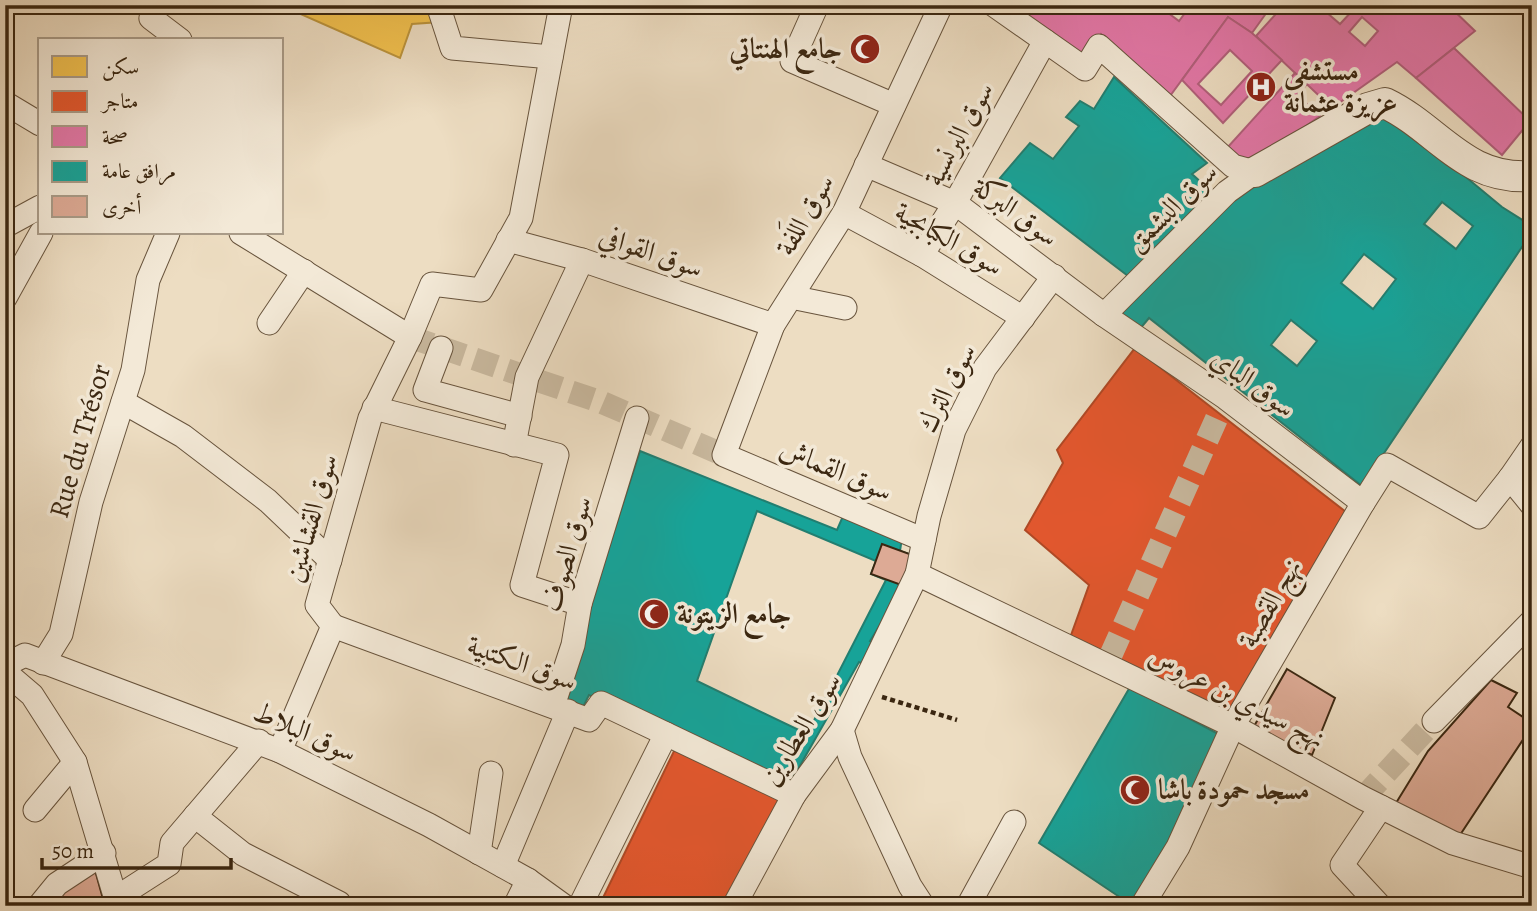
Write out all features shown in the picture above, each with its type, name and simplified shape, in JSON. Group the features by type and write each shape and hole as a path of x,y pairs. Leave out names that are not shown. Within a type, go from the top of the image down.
{"street":[{"path":"155,5 150,18 177,38"},
{"path":"438,5 452,48 551,57"},
{"path":"509,240 521,218 561,5"},
{"path":"817,5 792,61 894,105"},
{"name":"سوق اللَفة","path":"724,454 773,325 844,213 941,5"},
{"path":"994,5 1045,41"},
{"name":"سوق البشمق","path":"1045,41 1085,69 1099,46 1233,166 1255,172"},
{"name":"سوق البرنسية","path":"922,255 955,203 1045,41"},
{"path":"5,103 38,123"},
{"path":"1255,172 1368,108 1385,103 1399,110 1456,155 1489,172 1516,177 1532,176"},
{"name":"سوق البركة","path":"866,165 955,203 1054,276"},
{"name":"سوق البشمق","path":"1104,315 1227,192 1255,172"},
{"path":"5,226 38,208"},
{"name":"سوق الكبابجية","path":"844,213 922,255 1023,317"},
{"path":"5,298 40,234"},
{"name":"Rue du Trésor","path":"43,663 61,634 91,502 133,370 148,280 168,234"},
{"path":"243,234 410,337"},
{"name":"سوق القوافي","path":"509,240 582,260 773,325"},
{"name":"سوق القشاشين","path":"333,626 317,605 374,408 410,337 432,284 481,290 509,240"},
{"path":"514,445 527,377 582,260"},
{"path":"269,323 303,271"},
{"path":"1054,276 1104,315"},
{"name":"سوق الترك","path":"924,540 954,430 985,368 1054,276"},
{"path":"791,297 845,308"},
{"name":"سوق الباي","path":"1104,315 1222,406 1363,503"},
{"path":"441,348 425,390 520,416"},
{"path":"123,402 183,436 268,500 330,561"},
{"path":"374,408 557,455 522,585 580,604"},
{"name":"سوق الصوف","path":"503,866 561,709 580,604 637,418"},
{"path":"1532,446 1510,478 1532,505"},
{"name":"سوق القماش","path":"724,454 924,540"},
{"name":"نهج القصبة","path":"1142,906 1178,847 1233,726 1387,465 1479,517 1510,478"},
{"name":"سوق العطارين","path":"734,906 794,794 842,730 917,574 924,540"},
{"name":"نهج سيدي بن عروس","path":"917,574 1108,660 1452,843 1532,867"},
{"path":"1434,721 1532,621"},
{"path":"280,751 333,626"},
{"name":"سوق الكتبية","path":"333,626 589,720 601,704 794,794"},
{"name":"سوق البلاط","path":"5,664 25,655 259,741 387,802 528,880 564,906"},
{"path":"5,672 32,695 75,762 117,902 169,864 172,843 259,741"},
{"path":"842,730 850,757 910,886 923,906"},
{"path":"580,906 666,734"},
{"path":"35,810 75,762"},
{"path":"479,853 491,773"},
{"path":"1380,906 1342,864 1381,807"},
{"path":"195,816 243,854 339,903"},
{"path":"968,906 1014,822"},
{"path":"39,906 57,884 104,853"},
{"path":"515,906 528,880"}],"path":[{"path":"861,690 957,720"}],"building: سكن":[{"path":"299,5 432,5 440,22 412,24 400,58 296,12"}],"building: متاجر":[{"path":"1135,348 1346,512 1231,713 1070,638 1089,585 1025,530 1063,463 1057,450"},
{"path":"676,747 785,801 728,906 599,906"}],"building: صحة":[{"path":"1003,5 1166,5 1163,9 1179,21 1191,5 1272,5 1252,33 1228,17 1170,96 1101,34 1082,62"},
{"path":"1284,5 1318,5 1340,24 1354,9 1350,5 1448,5 1475,31 1416,78 1397,62 1332,108 1256,36","holes":["1362,17 1378,31 1365,46 1349,32"]},
{"path":"1228,17 1252,33 1282,60 1223,123 1182,80","holes":["1230,50 1252,71 1221,105 1198,84"]},
{"path":"1454,48 1530,121 1502,155 1416,78"},
{"path":"1295,73 1307,84 1297,95 1320,116 1271,151 1241,161 1227,148"}],"building: مرافق عامة":[{"path":"1114,77 1207,163 1192,174 1214,194 1128,276 1000,178 1030,143 1053,159 1079,126 1066,117 1080,101 1094,109"},
{"path":"1374,101 1502,207 1532,226 1532,232 1362,486 1149,318 1139,330 1112,316 1232,195","holes":["1442,202 1473,226 1456,249 1424,224","1364,254 1396,279 1373,309 1341,283","1291,320 1317,341 1297,366 1271,345"]},
{"name":"جامع الزيتونة","path":"640,451 837,530 847,507 903,531 900,551 915,556 904,586 870,641 882,647 872,668 859,662 789,785 589,695 581,711 559,702","holes":["757,511 876,561 871,574 886,580 807,734 697,681"]},
{"path":"1532,470 1532,495 1523,484"},
{"name":"مسجد حمودة باشا","path":"1130,687 1224,737 1167,863 1133,906 1039,843"}],"building: أخرى":[{"path":"882,544 915,556 904,586 871,574"},
{"path":"1287,669 1335,698 1312,755 1253,728"},
{"path":"1491,680 1517,693 1508,707 1532,723 1532,726 1460,835 1396,803 1428,751"},
{"path":"95,870 105,906 50,906 61,893"}],"tunnel":[{"path":"410,337 601,402 724,455"},
{"path":"1110,657 1219,413"},
{"path":"1363,798 1434,721"}],"place":[{"name":"جامع الهنتاتي","path":"865,49"},
{"name":"مستشفى عزيزة عثمانة","path":"1261,87"},
{"name":"جامع الزيتونة","path":"654,614"},
{"name":"مسجد حمودة باشا","path":"1135,790"}]}
